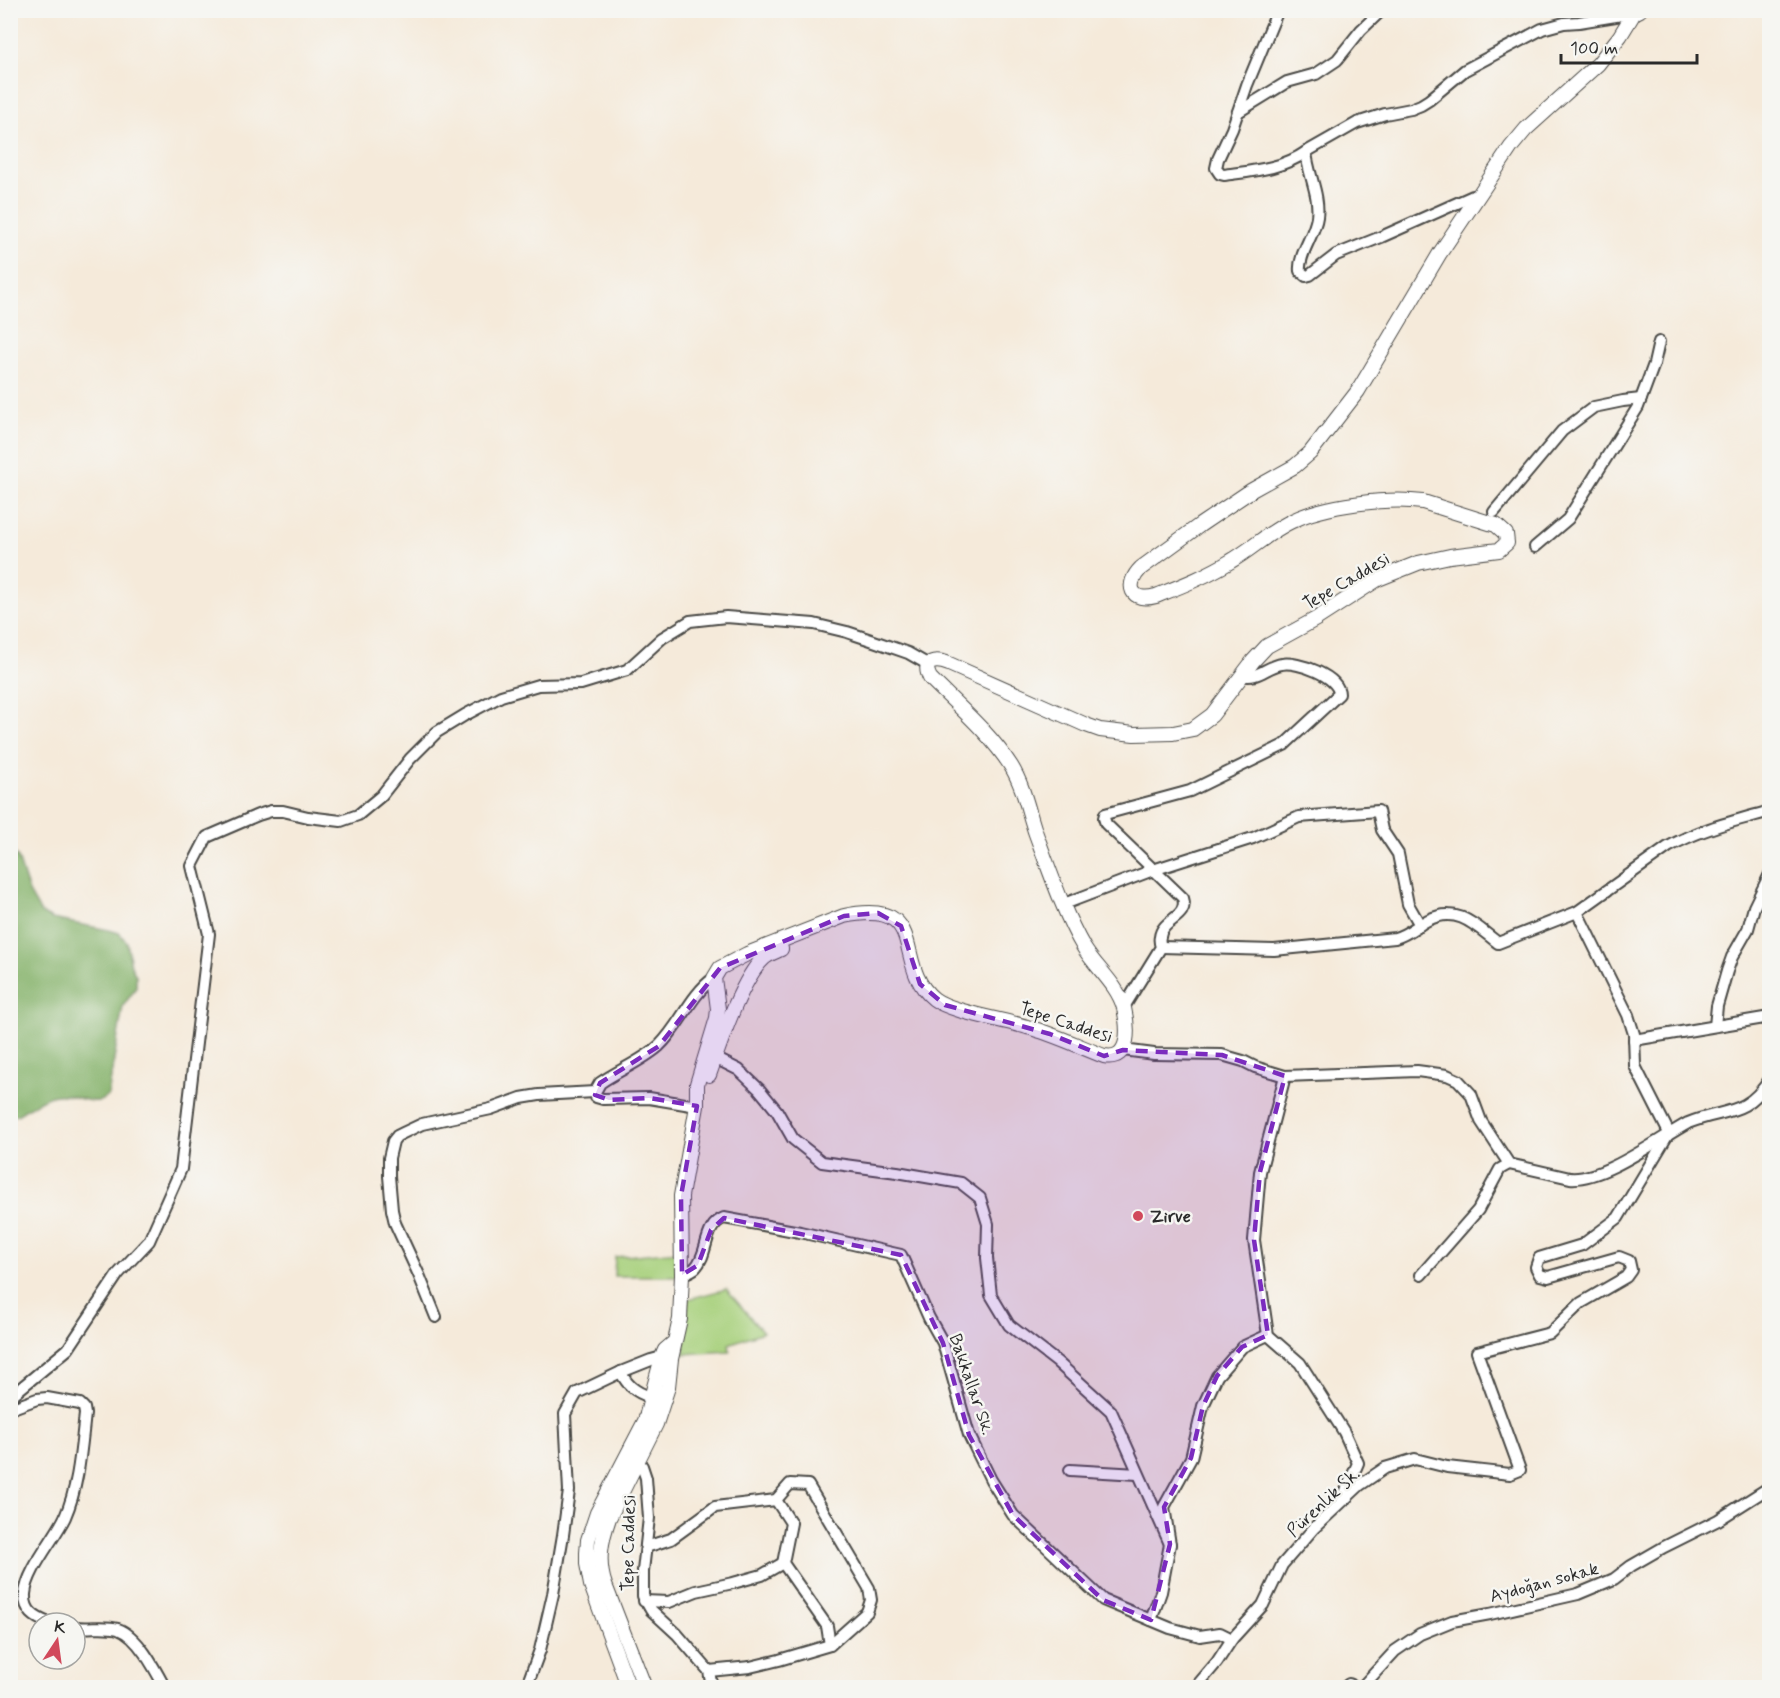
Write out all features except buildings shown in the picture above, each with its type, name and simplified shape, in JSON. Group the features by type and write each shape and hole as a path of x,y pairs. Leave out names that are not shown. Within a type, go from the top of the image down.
{"street":[{"path":"1278,10 1216,164 1220,174 1257,171 1293,162 1357,123 1421,105 1465,70 1542,29 1636,11"},
{"path":"1238,112 1287,82 1316,74 1337,60 1361,30 1382,10"},
{"name":"Tepe Caddesi","path":"715,983 720,969 747,954 844,916 886,915 901,926 915,973 935,1000 961,1010 1050,1034 1104,1056 1112,1058 1118,1056 1123,1050 1128,1032 1124,1007 1119,995 1083,946 1073,926 1043,852 1022,788 999,749 930,678 929,664 937,660 949,664 1100,730 1134,734 1173,733 1193,729 1212,715 1267,646 1316,620 1378,579 1418,563 1450,556 1499,550 1507,543 1506,534 1502,529 1470,516 1414,501 1380,502 1329,508 1292,521 1221,567 1156,596 1141,598 1132,591 1131,586 1134,575 1141,568 1200,525 1252,490 1295,466 1310,453 1358,391 1434,262 1496,167 1526,129 1598,64 1636,11"},
{"path":"1306,152 1307,166 1317,206 1315,226 1299,267 1302,274 1306,276 1344,251 1473,196 1478,196"},
{"path":"1535,547 1568,519 1638,407 1654,364 1659,342"},
{"path":"1494,512 1562,430 1594,407 1641,399"},
{"path":"10,1397 68,1349 118,1274 149,1241 181,1169 209,934 192,866 207,837 271,811 284,811 341,821 358,815 381,796 410,759 438,732 465,715 501,696 538,685 581,684 627,670 662,638 690,621 726,617 814,624 863,637 908,653 929,664"},
{"path":"1124,1007 1161,947 1160,935 1169,923 1181,914 1185,904 1183,898 1106,824 1105,814 1190,791 1245,763 1277,750 1339,694 1338,686 1331,678 1290,663 1278,664 1254,676 1242,675"},
{"path":"1064,904 1153,870 1253,838 1299,817 1378,811 1382,831 1398,854 1408,904 1420,925"},
{"path":"1161,947 1274,950 1395,938 1411,933 1420,925 1440,915 1461,916 1498,944 1577,912 1683,838 1699,831 1770,811"},
{"path":"1715,1026 1717,1006 1732,957 1748,929 1754,907 1770,874"},
{"path":"1577,912 1628,1015 1634,1040 1633,1057 1638,1074 1669,1133"},
{"path":"697,1106 739,998 763,959 771,953 869,914"},
{"path":"715,983 720,993 730,997 739,994 745,986 746,976 743,971 730,962"},
{"path":"595,1092 600,1083 658,1046 704,986 715,983"},
{"path":"629,1688 591,1585 587,1564 588,1540 595,1519 632,1457 656,1424 658,1398 667,1358 675,1340 680,1319 681,1197 697,1106 697,1084 717,1018 715,983"},
{"path":"1634,1040 1770,1017"},
{"path":"1123,1050 1154,1054 1222,1055 1285,1076 1408,1071 1447,1075 1458,1080 1471,1094 1480,1121 1509,1164"},
{"path":"715,1058 739,1070 759,1089 777,1111 793,1139 822,1162 961,1183 980,1198 988,1224 987,1257 991,1295 1009,1325 1057,1362 1111,1411 1170,1544"},
{"path":"1285,1076 1260,1172 1254,1240 1268,1335 1300,1363 1344,1432 1358,1463 1339,1505"},
{"path":"1421,1275 1478,1210 1500,1169 1509,1164 1580,1179 1613,1167 1669,1133 1700,1118 1732,1112 1743,1107 1763,1089 1770,1079"},
{"path":"595,1092 596,1096 603,1099 649,1098 697,1106"},
{"path":"436,1317 402,1240 392,1210 388,1176 393,1141 397,1136 422,1124 491,1109 521,1098 595,1092"},
{"name":"Pürenlik Sk.","path":"1195,1688 1217,1662 1232,1639 1263,1605 1282,1565 1314,1528 1360,1485 1385,1468 1415,1459 1447,1467 1489,1472 1510,1474 1520,1470 1477,1352 1550,1333 1581,1303 1626,1277 1631,1270 1629,1261 1618,1257 1548,1277 1540,1275 1536,1267 1539,1258 1582,1245 1618,1218 1669,1133"},
{"name":"Bakkallar Sk.","path":"682,1275 698,1265 711,1230 719,1220 724,1218 800,1232 901,1255 943,1343 969,1435 991,1480 1013,1515 1103,1600 1170,1628 1200,1636 1220,1633 1232,1639"},
{"path":"1152,1620 1161,1592 1170,1544 1164,1507 1191,1458 1203,1406 1217,1376 1242,1347 1268,1335"},
{"path":"526,1688 540,1650 563,1535 569,1491 565,1414 576,1394 651,1360 667,1358"},
{"path":"621,1372 624,1380 633,1388 658,1398"},
{"path":"10,1409 37,1399 47,1398 75,1401 84,1408 85,1414 76,1485 65,1516 32,1572 25,1595 29,1611"},
{"path":"632,1457 601,1544 600,1565 605,1585 645,1688"},
{"name":"Tepe Caddesi","path":"632,1457 642,1466 646,1478 649,1518 642,1586 644,1601 709,1671"},
{"path":"1070,1470 1138,1474"},
{"path":"646,1547 671,1539 715,1508 777,1500 790,1484 808,1485 869,1588 871,1600 867,1611 830,1645 750,1667 709,1671 712,1688"},
{"name":"Aydoğan sokak","path":"1360,1688 1395,1651 1420,1634 1452,1621 1578,1594 1614,1579 1631,1566 1718,1520 1770,1487"},
{"path":"777,1500 790,1523 783,1563 827,1626 830,1645"},
{"path":"644,1601 669,1602 696,1591 762,1575 783,1563"},
{"path":"87,1627 118,1629 128,1634 138,1643 165,1688"},
{"path":"1344,1688 1349,1684 1360,1688"}],"highlighted area":[{"path":"878,913 901,926 920,984 945,1005 1050,1034 1104,1056 1123,1050 1222,1055 1285,1076 1260,1172 1254,1240 1268,1335 1242,1347 1217,1376 1203,1406 1191,1458 1164,1507 1170,1544 1151,1620 1103,1600 1013,1515 969,1435 943,1343 901,1255 724,1218 711,1230 698,1265 682,1275 681,1196 697,1106 649,1098 609,1100 595,1095 600,1083 659,1046 720,968 844,916"}],"green space":[{"path":"11,849 18,858 29,892 41,913 52,919 119,933 127,942 131,966 136,976 136,988 123,1006 108,1096 93,1101 63,1095 51,1096 11,1116"},
{"path":"679,1251 679,1276 614,1276 615,1257"},
{"path":"726,1289 763,1332 729,1344 730,1351 684,1354 688,1299"}],"place":[{"name":"Zirve","path":"1138,1216"}]}
